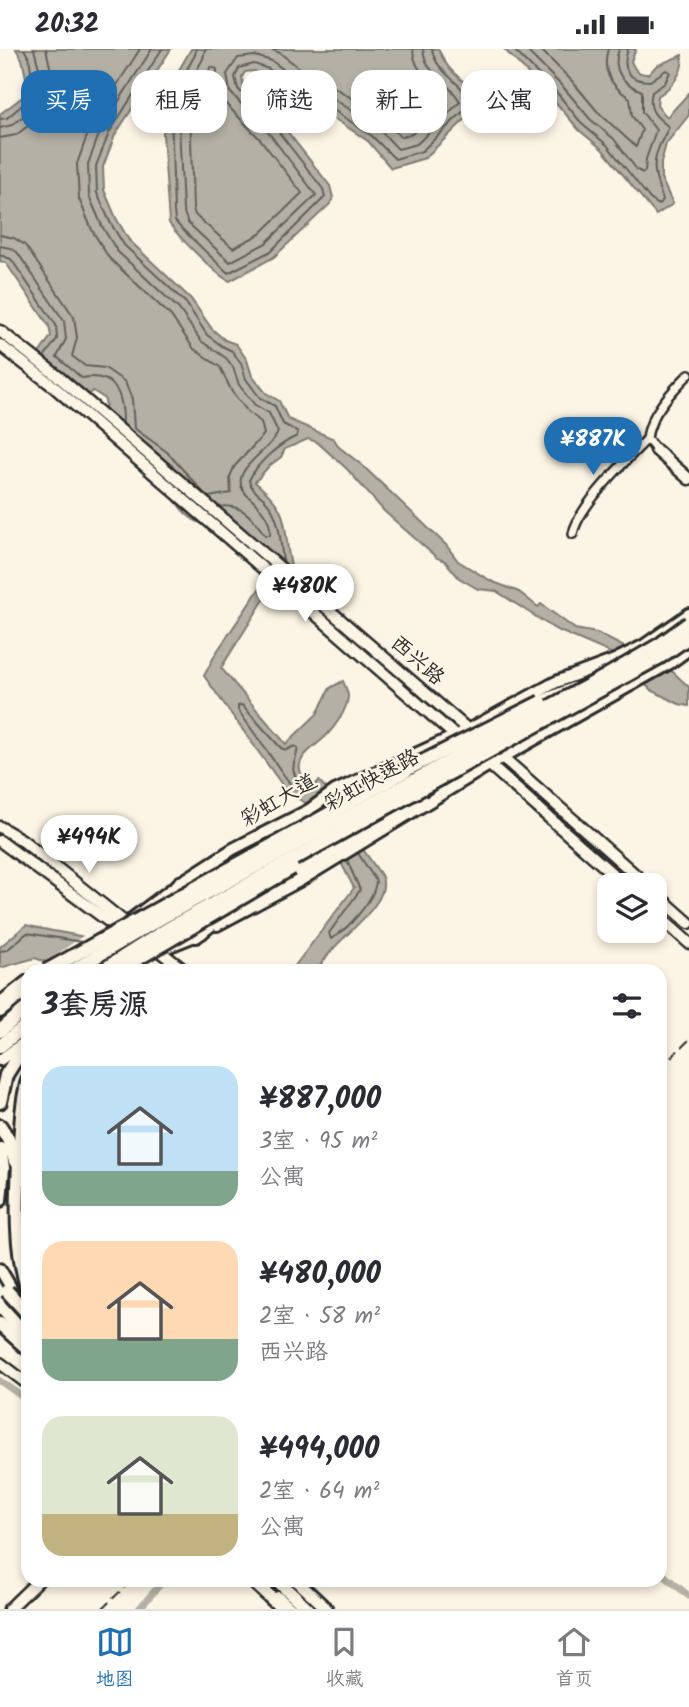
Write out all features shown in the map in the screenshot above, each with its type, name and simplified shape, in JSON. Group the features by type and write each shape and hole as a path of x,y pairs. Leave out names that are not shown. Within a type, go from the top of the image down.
{"highway":[{"name":"彩虹快速路","path":"112,964 167,929 612,678 689,623"},
{"name":"彩虹快速路","path":"84,964 161,918 612,678 660,657 689,637"},
{"path":"59,964 406,771 541,702 612,678"},
{"path":"129,964 334,844 552,725 612,678"},
{"path":"180,883 202,876 349,795 406,771"},
{"path":"196,936 213,920 394,818 420,797"},
{"path":"0,998 21,986"},
{"path":"0,1003 21,987"},
{"path":"0,1031 21,1013"},
{"path":"0,1047 21,1030"},
{"path":"0,1102 6,1075 21,1051"},
{"path":"0,1126 12,1150 18,1179"},
{"path":"21,1132 18,1179 18,1242 21,1257"},
{"path":"0,1149 3,1168 0,1200"},
{"path":"0,1284 21,1308"},
{"path":"0,1305 21,1330"},
{"path":"0,1322 21,1342"},
{"path":"260,1587 284,1609"},
{"path":"284,1587 308,1609"}],"main road":[{"name":"西兴路","path":"0,331 60,378 634,873"},
{"name":"西兴路","path":"0,345 53,386 611,873"},
{"path":"656,450 689,479"},
{"name":"彩虹大道","path":"63,964 233,849 309,810 335,791 468,730 556,682 615,660 643,646 689,614"},
{"path":"138,964 153,954 196,936 333,861 489,765 670,663 689,649"},
{"path":"0,827 22,840 153,954 172,964"},
{"path":"0,841 121,926"},
{"path":"667,904 689,923"},
{"path":"667,924 689,943"},
{"path":"0,1011 21,995"},
{"path":"0,1060 21,1045"},
{"path":"0,1269 10,1286 15,1305"},
{"path":"0,1292 21,1310"},
{"path":"0,1322 15,1305"},
{"path":"0,1322 21,1338"},
{"path":"0,1322 21,1347"},
{"path":"0,1363 21,1379"},
{"path":"9,1609 32,1587"},
{"path":"268,1587 291,1609"},
{"path":"303,1587 327,1609"}],"street":[{"path":"573,534 575,522 647,439 648,426 675,387 689,374"},
{"path":"647,439 656,450"}],"water":[{"path":"16,49 171,49 157,70 131,70 131,110 117,132 117,70 24,70"},
{"path":"191,49 438,49 450,69 461,80 461,123 425,158 391,168 368,141 356,133 447,133 447,70 351,70 351,130 337,120 337,70 241,70 241,133 288,133 330,186 333,198 330,204 274,257 230,281 198,255 169,223 163,134 227,133 227,70 179,70"},
{"path":"504,49 636,49 632,64 640,73 649,74 656,66 682,55 679,73 673,84 658,96 657,106 667,117 689,93 689,115 666,144 661,163 661,178 673,204 656,215 602,149 579,130 557,104 557,70 525,70"},
{"path":"21,98 21,133 116,133 103,167 104,190 129,240 191,299 212,329 225,340 236,344 247,360 252,376 266,393 279,401 288,419 334,439 339,447 363,466 446,545 458,561 491,581 519,592 538,607 541,604 575,629 597,633 673,672 689,687 689,706 679,704 651,690 611,653 555,629 496,591 478,589 459,578 445,561 437,558 384,511 347,469 317,442 308,439 285,449 281,457 255,482 279,507 282,515 292,573 290,589 275,582 221,668 286,744 317,714 330,688 343,681 347,691 347,702 340,718 326,736 306,753 300,769 309,783 314,786 319,781 329,791 355,838 381,875 383,884 381,894 367,915 321,964 296,964 354,888 317,816 309,805 288,793 204,676 216,653 270,573 245,533 230,521 206,524 192,519 164,487 117,447 104,431 107,420 103,411 106,405 104,398 93,391 83,401 77,402 73,400 73,390 47,369 41,373 30,367 51,336 49,326 6,263 0,261 0,114"},
{"path":"26,925 110,944 126,950 145,964 52,964 35,958 0,968 0,947"}],"pier":[{"path":"87,933 144,957 150,963 148,964 43,964"}],"waterway":[{"path":"0,1381 21,1396"},
{"path":"667,1578 689,1596"},
{"path":"139,1609 158,1587"}],"railway":[{"path":"667,1061 689,1040"},
{"path":"102,1609 125,1587"}]}
